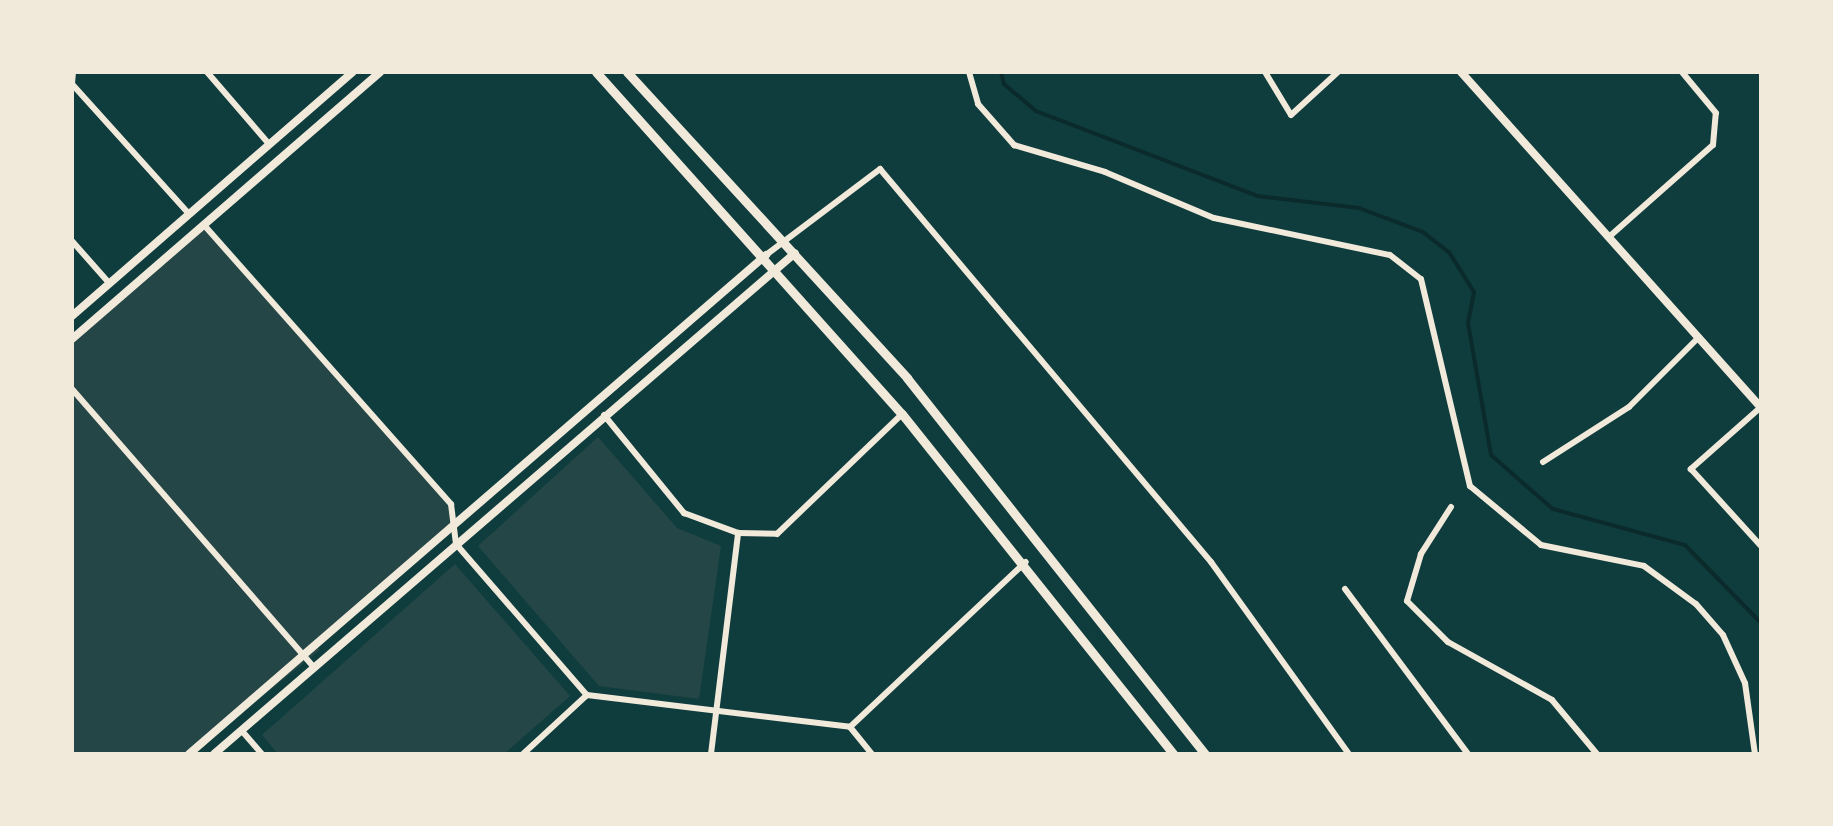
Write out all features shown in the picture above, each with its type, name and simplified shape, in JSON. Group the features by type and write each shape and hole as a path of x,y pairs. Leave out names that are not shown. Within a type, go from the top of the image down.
{"main road":[{"path":"596,72 766,255 902,414 1026,562 1173,754"},
{"path":"627,72 907,378 1205,754"}],"street":[{"path":"73,72 72,84 189,214"},
{"path":"207,72 269,144"},
{"path":"72,316 353,72"},
{"path":"72,339 380,72"},
{"path":"969,72 978,104 1014,145 1105,172 1214,218 1390,255 1421,279 1470,486 1541,545 1644,566 1696,604 1723,635 1745,683 1755,754"},
{"path":"1265,72 1291,115 1338,72"},
{"path":"1461,72 1761,407 1691,469 1761,546"},
{"path":"1610,236 1713,145 1716,113 1682,72"},
{"path":"189,754 783,240 880,169 1211,562 1349,754"},
{"path":"204,225 451,504 456,544 587,695 850,727 872,754"},
{"path":"72,241 110,284"},
{"path":"214,754 795,253"},
{"path":"1543,462 1629,407 1699,337"},
{"path":"72,389 314,667"},
{"path":"604,415 684,513 738,533 777,534 902,414"},
{"path":"1451,507 1421,554 1407,601 1448,642 1552,700 1597,754"},
{"path":"711,754 738,533"},
{"path":"850,727 1026,562"},
{"path":"1345,589 1468,754"},
{"path":"523,754 587,695"},
{"path":"242,731 262,754"}],"shaded area":[{"path":"204,225 451,504 455,522 316,645 320,650 190,754 72,754 72,339"},
{"path":"598,437 677,528 721,546 699,699 599,686 478,546"},
{"path":"455,564 570,696 504,754 278,754 262,735"}],"waterway":[{"path":"1001,72 1004,84 1036,111 1257,196 1359,208 1423,232 1449,252 1474,292 1468,323 1491,455 1553,509 1685,545 1761,623"}]}
